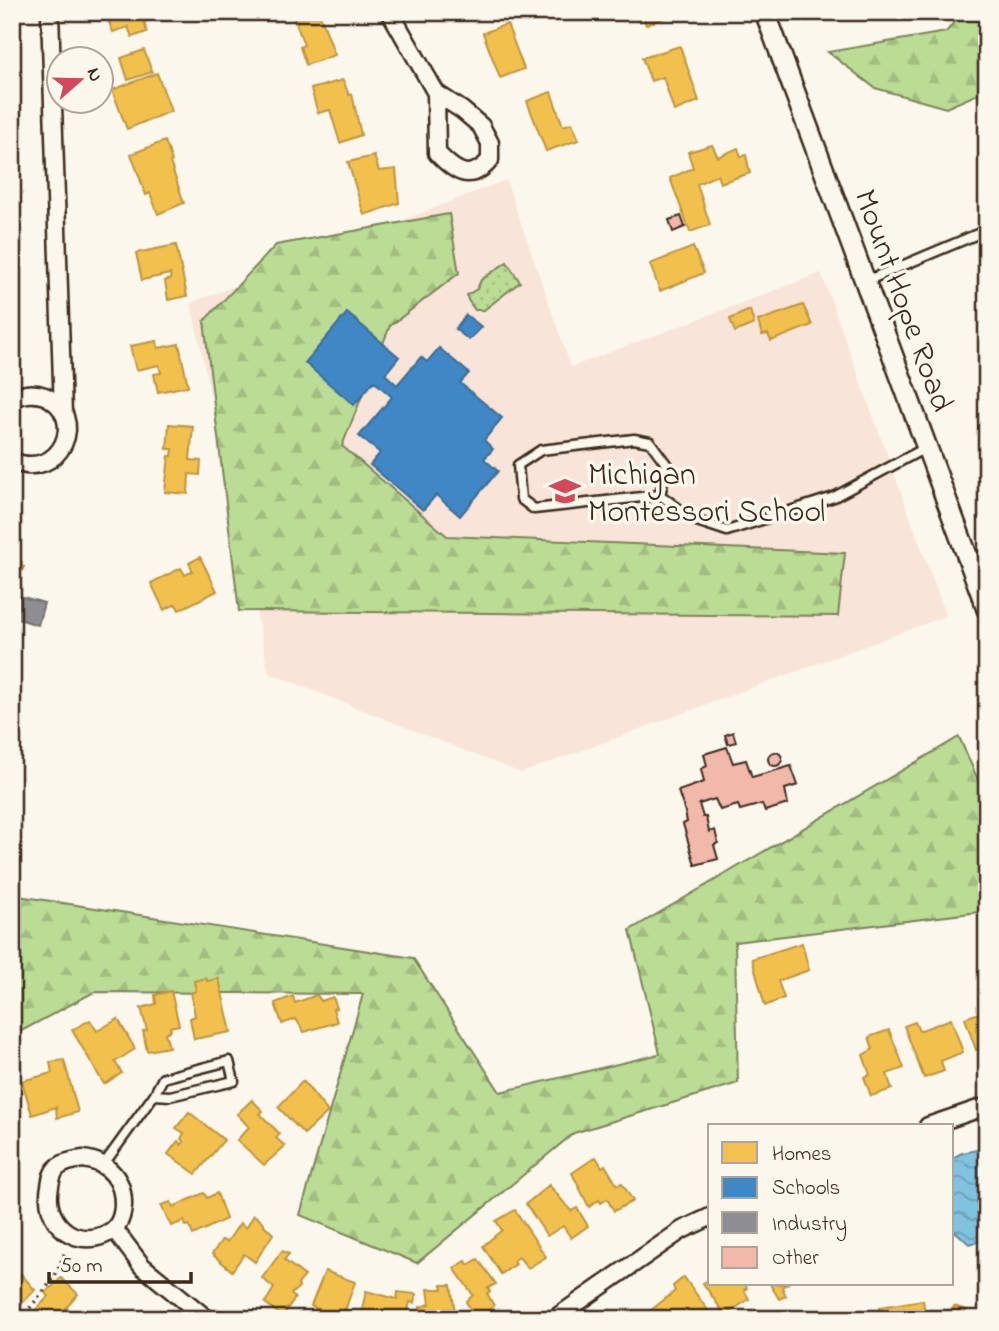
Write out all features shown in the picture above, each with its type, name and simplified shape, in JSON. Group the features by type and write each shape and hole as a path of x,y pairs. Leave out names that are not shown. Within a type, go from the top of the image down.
{"street":[{"path":"12,461 33,466 52,459 59,452 67,433 62,413 50,12"},
{"path":"390,12 436,93 463,110 481,126 490,143 490,160 483,168 463,173 452,169 437,153 436,93"},
{"name":"Mount Hope Road","path":"765,12 987,609"},
{"path":"12,399 29,393 39,394 48,398 62,413"},
{"path":"934,1124 987,1106"},
{"path":"83,1159 104,1164 111,1171 121,1189 123,1206 115,1230 102,1236 74,1238 54,1218 47,1199 52,1176 59,1166 83,1159"},
{"path":"554,1319 682,1230 708,1218"},
{"path":"115,1230 142,1266 207,1319"}],"lane":[{"path":"866,281 987,230"},
{"path":"660,495 667,465 650,442 642,440 541,450 518,465 521,499 534,509 660,495 694,520 727,531 834,497 928,447"},
{"path":"104,1164 154,1095 163,1078 229,1061 234,1081 170,1096 154,1095"}],"path":[{"path":"21,1319 54,1278 65,1256 70,1234"}],"shaded area":[{"name":"Michigan Montessori School","path":"506,180 571,367 821,273 946,616 521,773 269,673 191,303"}],"green space":[{"path":"962,12 987,12 987,90 946,108 875,88 828,52 946,32"},
{"path":"449,214 459,273 390,326 342,446 447,536 845,553 838,616 239,611 204,321 276,245"},
{"path":"507,262 520,282 484,310 475,310 467,295 477,289 481,280"},
{"path":"959,737 987,800 987,911 735,942 738,1083 574,1133 417,1263 300,1215 363,994 94,992 12,1036 12,895 413,958 500,1092 660,1054 630,930"}],"water":[{"path":"987,1148 987,1240 969,1244 954,1232 954,1157"}],"building: Homes":[{"path":"113,12 170,12 144,22 147,32 132,37 128,27 113,32 106,15"},
{"path":"292,12 319,12 335,55 306,65 300,47 304,45"},
{"path":"642,12 678,12 646,25"},
{"path":"507,24 524,69 500,78 483,33"},
{"path":"680,46 699,101 674,111 663,77 651,81 642,58"},
{"path":"144,50 152,72 128,80 121,58"},
{"path":"157,73 171,111 127,129 116,100 116,88"},
{"path":"343,80 349,95 352,94 361,135 340,143 330,110 318,113 311,89"},
{"path":"551,92 563,126 572,123 579,140 546,151 527,101"},
{"path":"165,141 184,203 158,214 150,193 146,195 131,154"},
{"path":"712,145 718,157 738,148 741,157 746,155 750,173 720,183 717,175 697,184 710,225 690,232 670,178 693,168 688,152"},
{"path":"374,156 379,171 396,169 399,203 364,215 348,162"},
{"path":"176,245 187,296 168,300 165,281 171,279 170,274 142,280 136,253"},
{"path":"693,247 704,273 660,291 650,264"},
{"path":"803,305 812,325 771,341 768,334 762,335 758,321"},
{"path":"750,310 754,324 735,332 730,319"},
{"path":"157,341 158,348 179,344 188,386 158,392 154,374 161,373 159,365 136,370 130,346"},
{"path":"169,424 193,426 190,460 201,461 200,475 189,474 188,494 165,492 169,456 172,456 173,449 167,449"},
{"path":"12,556 22,562 20,565 24,567 18,578 12,578"},
{"path":"200,557 217,591 179,610 176,604 164,610 151,583 181,568 185,575 193,571 189,563"},
{"path":"802,943 809,970 778,981 784,998 765,1006 752,959"},
{"path":"206,978 207,981 219,979 231,1032 194,1039 190,1018 195,1016 191,993 196,991 194,981"},
{"path":"171,991 179,1025 170,1027 171,1030 165,1033 169,1047 147,1051 143,1031 147,1030 141,1008 156,1004 155,995"},
{"path":"317,995 321,1001 333,997 337,1008 333,1009 337,1022 304,1032 296,1019 282,1024 275,1003 293,996 295,1003"},
{"path":"987,1010 987,1047 976,1050 965,1018"},
{"path":"118,1019 135,1049 115,1062 122,1073 104,1084 72,1030 90,1020 97,1031"},
{"path":"951,1019 963,1052 941,1061 944,1071 924,1078 904,1026 915,1022 919,1031"},
{"path":"889,1030 904,1068 887,1074 892,1089 871,1096 864,1077 870,1075 863,1055 873,1049 869,1037"},
{"path":"64,1060 78,1112 57,1118 56,1107 32,1115 22,1081 52,1073 50,1062"},
{"path":"303,1081 328,1112 304,1134 278,1107"},
{"path":"252,1100 263,1111 260,1114 280,1134 276,1138 285,1146 264,1165 237,1140 249,1127 237,1114"},
{"path":"12,1110 20,1122 12,1129"},
{"path":"189,1112 224,1140 196,1174 168,1154 178,1141 181,1145 184,1142 181,1139 184,1133 176,1128"},
{"path":"596,1157 602,1167 605,1165 617,1185 622,1183 633,1201 614,1211 607,1199 601,1203 599,1200 589,1207 572,1173"},
{"path":"549,1185 571,1211 577,1208 588,1226 571,1238 563,1226 547,1236 526,1204"},
{"path":"204,1193 207,1198 217,1193 226,1219 193,1235 184,1221 171,1226 161,1205 171,1202 173,1207"},
{"path":"515,1210 546,1257 528,1268 519,1257 513,1261 516,1264 501,1274 483,1246 502,1230 496,1221"},
{"path":"254,1215 273,1234 255,1262 244,1254 232,1271 212,1254 222,1240 227,1242 240,1223 246,1228"},
{"path":"282,1251 289,1254 284,1260 305,1276 291,1294 295,1298 282,1316 265,1303 274,1288 262,1278"},
{"path":"478,1259 496,1284 488,1288 490,1292 487,1293 494,1306 477,1318 466,1302 473,1295 454,1268 466,1261 468,1265"},
{"path":"325,1271 355,1282 342,1319 324,1319 327,1313 311,1306"},
{"path":"21,1274 35,1290 12,1314 12,1279"},
{"path":"684,1277 714,1319 656,1319 650,1311 675,1291 673,1286"},
{"path":"61,1278 78,1294 66,1308 75,1319 27,1319 49,1296 45,1293"},
{"path":"708,1280 708,1286 746,1286 744,1290 749,1299 725,1315 703,1283"},
{"path":"442,1285 451,1285 456,1319 422,1319 420,1307 430,1304 428,1289 443,1289"},
{"path":"771,1286 784,1286 786,1296 779,1299"},
{"path":"366,1291 397,1299 398,1292 416,1294 414,1303 410,1302 406,1319 360,1319"},
{"path":"923,1300 926,1319 881,1319 880,1307"},
{"path":"954,1306 966,1310 964,1319 950,1319"}],"building: Schools":[{"path":"347,313 399,357 385,374 397,385 421,357 427,362 439,348 469,373 460,383 502,418 484,440 493,449 484,459 498,471 460,516 436,495 423,510 370,465 380,453 359,436 392,397 374,381 354,405 305,363"},
{"path":"466,315 482,327 469,340 455,329"}],"building: Industry":[{"path":"16,595 44,603 38,625 12,617"}],"building: Other":[{"path":"681,216 685,227 673,232 669,220"},
{"path":"733,732 736,742 728,744 725,735"},
{"path":"727,747 733,763 746,760 752,777 791,766 798,785 785,789 788,804 765,811 762,804 740,810 738,805 720,810 715,799 699,804 703,817 706,817 709,832 715,830 718,843 714,845 718,859 695,865 683,824 687,822 678,791 704,782 701,769 707,766 704,754"},
{"path":"775,752 780,754 780,764 775,766 770,764 768,759 770,754"}],"place":[{"name":"Michigan Montessori School","path":"565,491"}]}
